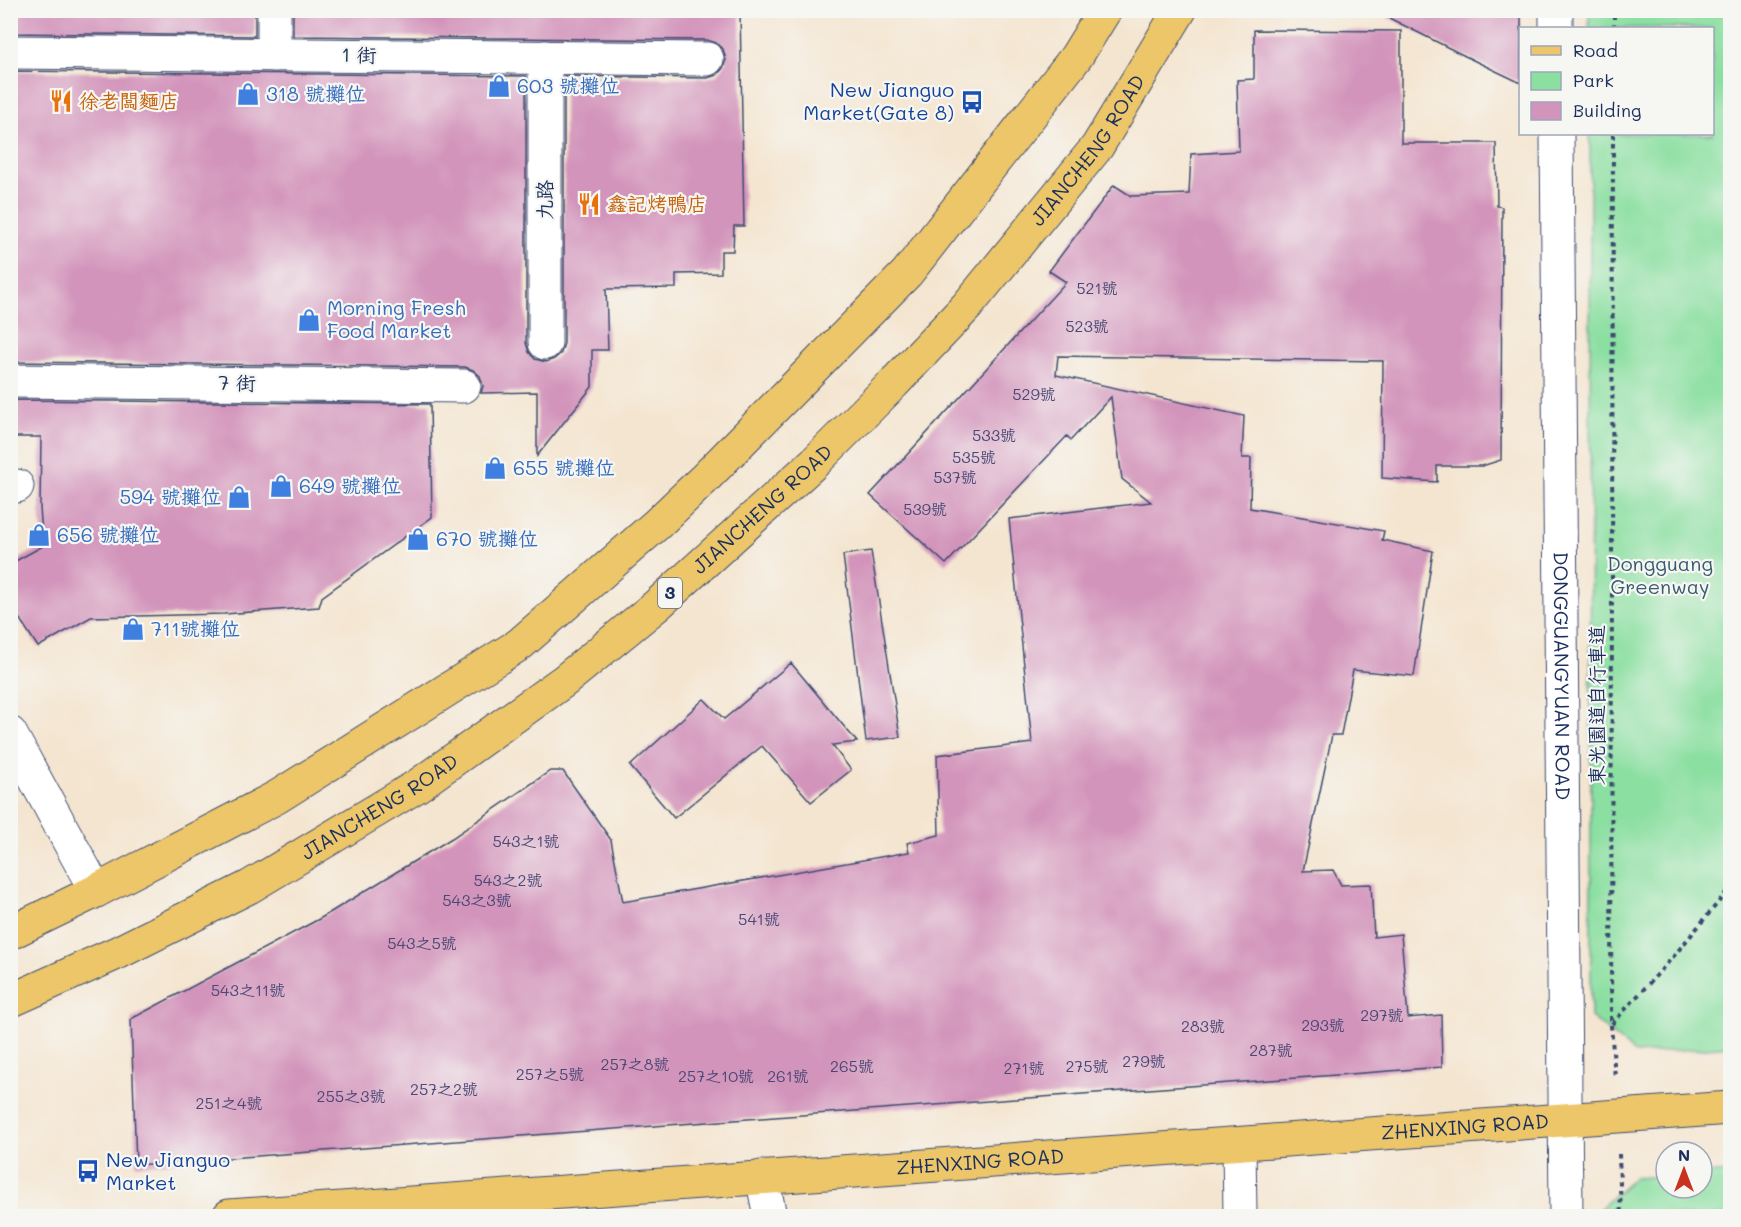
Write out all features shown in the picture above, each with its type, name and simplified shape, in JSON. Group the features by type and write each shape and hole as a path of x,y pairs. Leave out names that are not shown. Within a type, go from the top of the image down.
{"main road":[{"path":"10,933 96,891 277,796 520,644 703,480 907,273 1077,57 1105,10"},
{"name":"JIANCHENG ROAD","path":"10,1001 129,947 249,887 417,786 564,681 657,605 815,462 967,306 1097,147 1180,10"},
{"name":"ZHENXING ROAD","path":"230,1216 1731,1108"}],"street":[{"path":"274,10 274,55"},
{"path":"1556,10 1556,27"},
{"name":"1 街","path":"10,52 707,59"},
{"name":"九路","path":"544,57 545,343"},
{"name":"DONGGUANGYUAN ROAD","path":"1557,135 1566,1216"},
{"name":"7 街","path":"10,381 464,386"},
{"path":"10,733 96,891"},
{"path":"1239,1144 1240,1216"},
{"path":"762,1178 770,1216"}],"path":[{"path":"1614,10 1614,27"},
{"name":"東光園道自行車道","path":"1613,135 1611,1025 1673,957 1731,888"}],"green space":[{"name":"Dongguang Greenway","path":"1589,11 1730,11 1730,1046 1636,1054 1591,1017 1590,135 1714,135 1714,27 1589,27"},
{"path":"1730,1172 1730,1216 1592,1216 1633,1178 1654,1177 1654,1200 1714,1200 1714,1173"}],"building":[{"path":"10,10 255,10 255,36 10,33"},
{"path":"293,10 740,10 744,226 734,226 733,251 721,251 721,273 676,274 676,288 606,289 608,350 592,350 592,387 537,456 537,392 481,393 483,386 480,376 465,367 10,362 10,71 526,76 526,343 535,359 546,362 561,353 564,343 564,76 707,78 717,75 726,60 723,49 707,40 293,36"},
{"path":"1373,10 1521,10 1519,82"},
{"path":"1254,30 1401,31 1401,143 1496,143 1497,206 1502,207 1501,460 1482,466 1437,466 1437,482 1382,478 1383,361 1058,356 1056,375 1244,416 1242,458 1251,458 1250,508 1384,531 1382,540 1433,551 1414,676 1353,670 1341,735 1332,735 1303,871 1333,870 1341,885 1371,884 1374,937 1401,934 1408,1018 1441,1015 1442,1067 136,1165 131,1019 321,918 452,838 550,771 563,771 611,840 623,902 909,852 907,843 939,835 937,755 1032,743 1009,519 1151,502 1122,479 1111,397 1071,440 1067,436 946,564 870,495 1066,282 1049,271 1114,185 1131,196 1189,194 1191,154 1239,151 1237,80 1254,79"},
{"path":"10,400 430,404 432,517 322,597 319,607 224,614 91,617 38,647 10,604 10,564 43,546 40,508 41,437 10,437"},
{"path":"871,551 900,737 866,741 843,555"},
{"path":"791,663 857,742 832,745 851,770 811,802 762,746 674,818 630,766 704,699 724,719"}],"place":[{"name":"603 號攤位","path":"499,86"},
{"name":"318 號攤位","path":"248,94"},
{"name":"徐老闆麵店","path":"61,101"},
{"name":"New Jianguo Market(Gate 8)","path":"972,102"},
{"name":"鑫記烤鴨店","path":"589,204"},
{"name":"Morning Fresh Food Market","path":"309,320"},
{"name":"655 號攤位","path":"495,468"},
{"name":"649 號攤位","path":"281,486"},
{"name":"594 號攤位","path":"239,497"},
{"name":"656 號攤位","path":"39,535"},
{"name":"670 號攤位","path":"418,539"},
{"name":"711號攤位","path":"133,629"},
{"name":"New Jianguo Market","path":"88,1171"}]}
